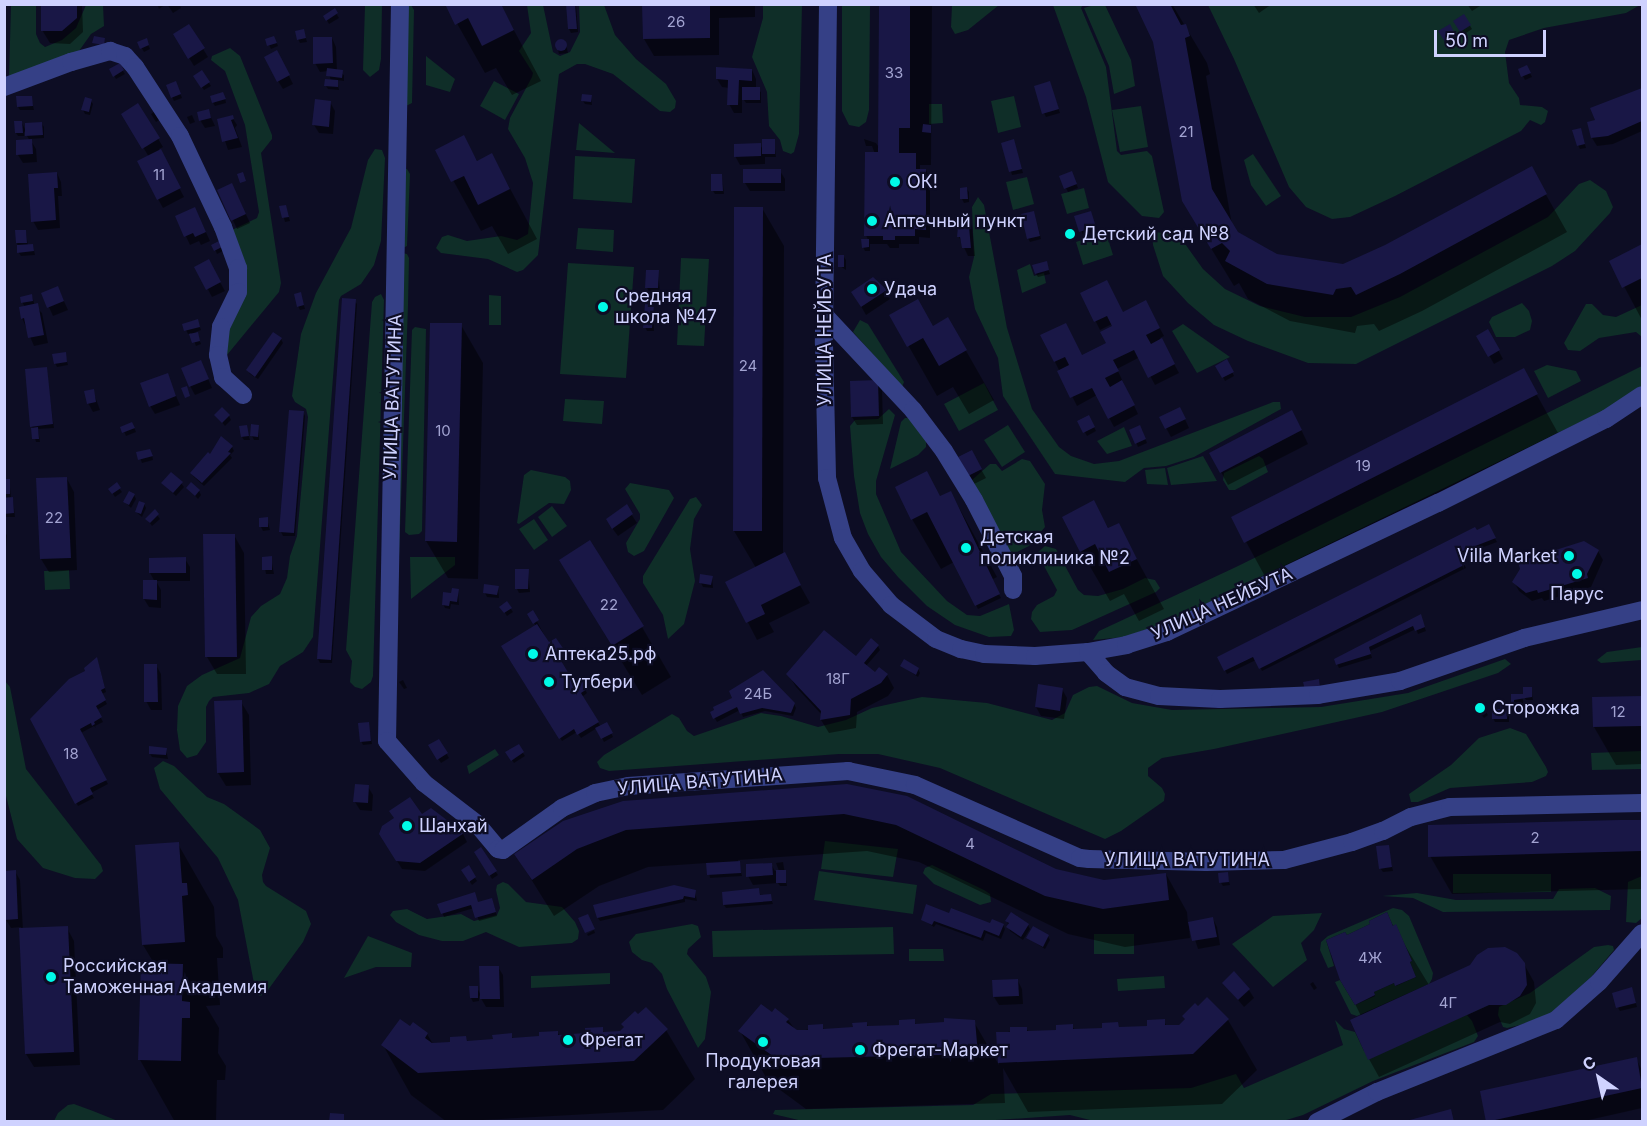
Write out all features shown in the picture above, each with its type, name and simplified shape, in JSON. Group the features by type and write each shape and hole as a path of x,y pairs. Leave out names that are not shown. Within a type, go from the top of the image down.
{"street":[{"name":"УЛИЦА ВАТУТИНА","path":"399,4 387,741 424,783 479,826 498,849 504,850 562,808 595,793 628,786 848,771 915,785 1080,858 1206,862 1284,860 1352,842 1383,831 1411,817 1450,807 1642,803"},
{"name":"УЛИЦА НЕЙБУТА","path":"828,4 825,316 827,478 843,538 871,584 913,623 936,639 961,649 984,654 1035,656 1088,652 1126,645 1176,628 1438,503 1606,419 1642,395"},
{"path":"4,87 99,53 117,51 135,67 180,136 230,246 240,283 221,327 218,355 223,377 243,395"},
{"path":"825,316 904,400 944,451 974,500 1013,576 1013,590"},
{"path":"1088,652 1106,673 1125,687 1159,696 1220,699 1318,695 1400,681 1524,638 1642,610"},
{"path":"1317,1122 1377,1092 1556,1020 1599,982 1642,933"}],"green space":[{"path":"952,4 999,5 968,30 955,34 951,27"},
{"path":"11,5 36,5 36,34 40,43 45,47 62,40 76,28 86,5 103,5 104,26 91,34 79,51 9,78"},
{"path":"365,5 382,5 381,59 379,70 370,77 363,70"},
{"path":"403,5 411,5 414,10 412,103 406,106"},
{"path":"527,5 543,5 553,52 560,56 570,52 580,32 579,5 604,5 615,35 636,59 666,84 676,101 675,108 670,112 660,111 613,74 585,64 577,64 559,74 538,255 523,270 517,272 488,259 441,253 436,248 442,237 448,235 467,241 501,236 517,240 528,234 533,183 525,158 508,129 510,118 533,73 519,51 531,33"},
{"path":"763,5 802,5 799,134 794,152 791,154 783,151 780,140 769,126 767,92 752,57 763,18"},
{"path":"842,5 870,5 869,110 866,122 859,127 849,125 842,111"},
{"path":"1053,5 1083,5 1081,8 1106,67 1117,151 1121,155 1147,151 1152,156 1164,212 1159,218 1142,216 1108,182 1086,97"},
{"path":"1105,5 1131,60 1135,86 1114,94 1109,66 1084,8"},
{"path":"1208,5 1640,5 1626,13 1544,28 1509,40 1505,52 1509,83 1519,98 1520,105 1542,107 1548,111 1545,122 1541,125 1530,120 1521,131 1395,196 1350,217 1332,219 1306,207 1289,187"},
{"path":"230,48 240,56 272,135 272,139 261,153 281,283 279,292 227,355 222,343 243,292 232,230 257,218 259,212 245,125 225,71 211,60 212,56"},
{"path":"426,56 455,79 450,92 426,85"},
{"path":"494,81 519,94 505,120 480,106"},
{"path":"1014,96 1021,127 998,133 991,101"},
{"path":"929,104 942,104 943,123 929,124"},
{"path":"1141,106 1148,147 1120,152 1112,110"},
{"path":"579,123 615,153 576,150"},
{"path":"375,149 382,150 385,158 381,241 374,265 361,284 341,296 339,300 313,637 303,652 280,666 269,684 249,693 213,697 206,707 206,742 197,755 187,758 180,750 177,730 178,706 187,686 202,675 240,658 251,617 261,606 280,594 287,578 290,556 297,536 308,417 306,409 295,402 292,396 301,334 316,293 351,228 368,160"},
{"path":"1253,154 1281,196 1266,206 1251,185 1244,160"},
{"path":"575,156 635,159 632,203 573,199"},
{"path":"403,169 407,169 410,174 407,246 403,248"},
{"path":"1027,177 1034,204 1013,210 1006,182"},
{"path":"1590,180 1606,191 1613,207 1575,251 1552,266 1356,364 1308,363 1248,341 1214,325 1188,303 1163,276 1153,245 1152,232 1178,234 1203,269 1225,289 1260,306 1305,317 1351,317 1400,297 1548,217 1579,184"},
{"path":"1084,188 1089,208 1067,214 1061,194"},
{"path":"978,197 984,205 1007,328 1032,409 1059,447 1071,456 1094,464 1119,461 1273,402 1280,402 1281,409 1194,457 1166,466 1144,468 1125,482 1055,474 1003,396 998,358 975,309 969,277 974,257 972,207"},
{"path":"578,228 614,230 613,252 576,249"},
{"path":"1106,232 1113,255 1083,265 1076,242"},
{"path":"402,253 407,254 409,258 397,613"},
{"path":"681,258 709,259 704,346 677,345"},
{"path":"568,263 634,267 626,378 560,374"},
{"path":"1030,264 1034,276 1044,273 1046,283 1022,293 1017,270"},
{"path":"381,294 384,300 373,676 371,682 362,689 350,682 352,661 346,650 372,302"},
{"path":"489,295 501,296 501,325 489,325"},
{"path":"1522,303 1529,311 1532,321 1530,330 1515,337 1496,337 1489,322 1492,317"},
{"path":"1586,304 1592,304 1603,315 1616,317 1642,305 1642,337 1636,332 1599,338 1580,351 1568,350 1564,343"},
{"path":"860,320 868,324 904,382 902,387 853,332"},
{"path":"1183,324 1230,357 1197,373 1172,331"},
{"path":"415,327 426,329 422,531 419,534 409,535 405,532 412,330"},
{"path":"1547,365 1576,371 1581,381 1548,398 1534,371"},
{"path":"1642,366 1642,386 1603,411 1166,623 1124,637 1093,640 1099,631 1236,567"},
{"path":"984,383 998,410 959,431 944,404"},
{"path":"565,399 604,401 602,424 563,421"},
{"path":"889,409 895,415 876,481 876,494 901,552 947,601 967,615 980,616 1009,604 1014,630 1011,636 989,637 955,625 927,606 881,557 868,534 860,513 850,426 855,420 878,419"},
{"path":"909,418 926,441 926,447 918,455 890,469 901,422"},
{"path":"1008,425 1025,452 1002,467 984,440"},
{"path":"1124,427 1132,446 1107,454 1097,441"},
{"path":"1203,456 1217,481 1171,485 1167,468"},
{"path":"1259,456 1263,459 1268,472 1235,490 1229,490 1223,480 1224,473"},
{"path":"1022,459 1030,461 1045,484 1042,510 1045,527 1029,546 1013,554 1007,552 972,480 990,464 996,464 1002,471"},
{"path":"1165,468 1168,485 1147,484 1145,470"},
{"path":"531,470 565,477 570,481 571,490 564,504 549,503 519,524 517,523 524,475"},
{"path":"630,483 669,490 674,498 644,551 634,556 628,552 626,543 640,519 640,514 625,489"},
{"path":"696,497 702,505 694,519 690,549 695,581 684,624 668,639 663,615 643,583 643,576 690,499"},
{"path":"552,506 567,526 552,537 538,517"},
{"path":"534,519 548,540 534,550 519,529"},
{"path":"1045,546 1056,549 1078,590 1084,595 1098,596 1123,589 1145,578 1155,580 1160,588 1156,592 1072,630 1040,632 1031,619 1032,612 1037,605 1054,596 1057,590 1037,553"},
{"path":"410,557 455,557 455,565 411,599"},
{"path":"69,570 70,589 45,590 44,571"},
{"path":"1642,647 1642,660 1601,663 1597,660 1607,652"},
{"path":"1505,659 1511,664 1498,673 1382,712 1214,749 1162,758 1148,768 1148,776 1162,788 1165,794 1164,801 1121,831 1105,839 940,768 878,754 839,754 609,771 600,768 597,762 604,755 672,714 679,718 687,731 694,736 761,713 781,716 818,727 846,720 872,708 922,697 987,703 1052,720 1065,713 1073,695 1089,687 1097,686 1132,703 1172,710 1321,707 1408,693"},
{"path":"5,681 10,687 26,769 101,865 103,871 95,879 75,878 43,868 17,839 5,792"},
{"path":"1510,728 1526,734 1546,767 1548,772 1546,776 1532,782 1450,788 1418,802 1411,802 1409,794 1451,765 1479,738"},
{"path":"495,749 499,755 469,774 467,766"},
{"path":"1642,751 1642,769 1592,770 1591,753"},
{"path":"163,761 174,766 207,797 224,804 260,830 270,848 262,875 263,882 306,911 311,924 303,942 265,994 260,996 256,994 238,900 218,858 160,789 154,768"},
{"path":"825,841 898,849 893,877 821,869"},
{"path":"932,865 984,890 990,894 991,902 980,905 934,884 923,873 925,868"},
{"path":"819,871 917,885 913,914 814,900"},
{"path":"1453,874 1551,874 1551,892 1453,893"},
{"path":"1642,876 1642,918 1636,923 1626,922 1628,882"},
{"path":"503,882 526,902 562,907 575,922 579,931 578,939 572,943 519,947 486,932 463,941 442,941 419,935 396,922 390,915 393,911 407,909 427,919 461,914 474,921 497,915 500,908 496,890 497,885"},
{"path":"1595,888 1611,896 1610,910 1443,912 1413,898 1382,896 1417,893 1456,900 1553,899 1559,889"},
{"path":"1393,908 1402,910 1409,916 1433,973 1432,979 1429,984 1357,1016 1351,1014 1335,982 1340,980 1355,1005 1375,996 1374,992 1416,977 1410,962 1412,961 1396,925 1393,926 1387,912 1369,921 1370,924 1347,935 1345,932 1326,940 1334,966 1328,968 1320,950 1321,942 1328,936"},
{"path":"1322,913 1314,930 1301,943 1307,960 1273,987 1232,944 1273,916"},
{"path":"692,924 698,926 701,937 688,949 687,954 706,977 711,992 705,1039 698,1048 667,989 662,974 652,963 642,960 632,952 629,942 636,934"},
{"path":"893,927 894,954 713,957 712,931"},
{"path":"1094,934 1134,934 1134,954 1094,954"},
{"path":"368,936 412,953 411,967 376,967 344,978"},
{"path":"1613,946 1614,950 1591,977 1550,1014 1520,1025 1503,1027 1498,1015 1499,1007 1530,993 1594,947"},
{"path":"909,949 943,949 944,961 909,961"},
{"path":"610,973 610,984 531,988 531,976"},
{"path":"1164,976 1165,988 1118,991 1117,979"},
{"path":"1454,1001 1489,1005 1467,1015 1478,1036 1474,1042 1373,1081 1303,1115 1283,1121 1098,1122 1070,1115 966,1122 807,1122 773,1114 775,1110 973,1105 991,1094 1191,1088 1236,1074 1244,1088 1343,1045 1335,1020 1344,1029 1355,1032 1364,1051"},
{"path":"74,1104 118,1121 54,1121 58,1113 68,1105"}],"building":[{"path":"41,4 77,4 77,18 62,31 41,31"},
{"path":"445,4 501,4 514,30 482,46 468,18 455,25"},
{"path":"566,4 575,4 577,29 568,29"},
{"path":"642,4 710,4 710,38 643,39"},
{"path":"879,4 910,4 910,128 899,128 899,153 916,153 916,169 926,169 926,230 915,229 915,236 895,236 895,240 883,240 883,236 864,236 865,152 878,152"},
{"path":"1135,4 1170,4 1181,25 1186,24 1190,36 1185,38 1212,189 1238,232 1277,254 1343,264 1385,245 1532,166 1547,194 1400,274 1356,295 1351,287 1336,289 1333,295 1267,284 1225,261 1230,251 1222,243 1211,249 1182,201 1153,42"},
{"path":"335,8 338,13 326,21 323,16"},
{"path":"1464,14 1471,25 1460,32 1453,21"},
{"path":"189,24 205,48 188,59 173,34"},
{"path":"1450,24 1456,36 1445,42 1438,31"},
{"path":"304,29 306,38 297,40 295,31"},
{"path":"94,36 105,38 104,45 92,43"},
{"path":"274,36 277,43 267,46 265,39"},
{"path":"313,37 332,37 333,63 313,64"},
{"path":"147,38 149,45 140,49 137,42"},
{"path":"563,39 566,40 566,50 559,51 556,50 555,43 556,40"},
{"path":"277,50 290,75 277,82 264,57"},
{"path":"120,63 124,70 113,77 109,69"},
{"path":"1527,65 1531,73 1521,77 1518,69"},
{"path":"716,67 752,69 752,81 739,80 738,105 727,105 728,80 716,79"},
{"path":"327,68 343,70 342,78 326,76"},
{"path":"202,70 210,82 201,88 193,76"},
{"path":"325,79 338,80 338,87 324,86"},
{"path":"176,81 181,94 171,98 166,85"},
{"path":"1050,81 1059,109 1042,114 1034,86"},
{"path":"742,87 760,87 760,100 742,100"},
{"path":"1642,88 1642,121 1608,136 1591,138 1587,122 1595,120 1590,108"},
{"path":"223,92 226,99 212,103 210,96"},
{"path":"582,94 592,95 591,102 581,101"},
{"path":"16,96 32,96 33,106 17,107"},
{"path":"85,97 92,99 89,112 81,110"},
{"path":"315,99 331,101 329,127 312,125"},
{"path":"138,103 160,138 142,149 121,114"},
{"path":"209,109 211,118 199,121 197,112"},
{"path":"233,115 234,119 231,120 238,138 222,142 217,119"},
{"path":"14,121 22,121 23,133 15,133"},
{"path":"42,122 43,135 25,136 25,123"},
{"path":"923,124 931,125 931,133 922,132"},
{"path":"1581,128 1585,144 1577,146 1572,130"},
{"path":"464,135 477,161 492,153 510,189 478,205 464,176 451,182 435,150"},
{"path":"32,139 33,154 16,155 16,140"},
{"path":"762,139 775,139 775,154 762,154"},
{"path":"1014,139 1022,169 1009,172 1001,143"},
{"path":"761,143 761,156 734,157 734,144"},
{"path":"161,149 181,188 157,200 137,161"},
{"path":"743,169 781,169 781,183 743,183"},
{"path":"1072,171 1077,184 1064,189 1059,176"},
{"path":"57,172 58,188 54,188 56,220 31,222 28,174"},
{"path":"243,172 246,181 240,183 237,174"},
{"path":"711,174 722,174 723,191 711,191"},
{"path":"232,183 246,214 231,221 217,190"},
{"path":"967,187 968,199 960,199 960,188"},
{"path":"286,205 289,217 282,218 279,206"},
{"path":"195,207 206,232 195,237 193,233 184,237 175,216"},
{"path":"734,207 763,207 762,531 733,531"},
{"path":"1034,211 1040,236 1027,239 1021,214"},
{"path":"1091,211 1096,227 1079,232 1074,216"},
{"path":"959,216 968,216 971,248 962,248 960,237 957,237"},
{"path":"15,230 26,230 27,243 16,243"},
{"path":"861,239 869,239 869,247 862,248"},
{"path":"221,240 224,246 214,251 211,245"},
{"path":"33,244 34,251 17,253 17,245"},
{"path":"1642,244 1642,278 1622,288 1609,261"},
{"path":"838,255 844,255 844,267 838,267"},
{"path":"209,259 221,282 206,290 194,267"},
{"path":"1047,261 1049,270 1035,274 1032,265"},
{"path":"646,270 659,270 658,288 645,288"},
{"path":"873,277 887,290 861,307 851,292"},
{"path":"1107,280 1123,312 1146,300 1160,328 1146,335 1151,344 1162,338 1175,364 1148,378 1134,350 1113,360 1119,371 1105,378 1110,387 1122,380 1135,405 1108,419 1092,388 1070,398 1057,371 1069,365 1065,357 1054,362 1040,335 1066,323 1082,355 1106,343 1100,332 1112,326 1107,316 1094,322 1080,293"},
{"path":"58,286 64,301 47,308 41,293"},
{"path":"301,292 304,305 297,307 294,294"},
{"path":"32,294 33,301 21,303 20,297"},
{"path":"342,298 356,299 331,660 317,659"},
{"path":"918,299 933,326 948,317 967,350 939,366 923,338 907,347 889,315"},
{"path":"38,303 44,335 28,338 19,307"},
{"path":"645,304 654,305 652,328 643,328"},
{"path":"198,319 200,327 184,331 182,324"},
{"path":"430,323 462,323 457,542 425,541"},
{"path":"1488,329 1500,350 1488,357 1476,336"},
{"path":"198,332 200,341 192,343 189,334"},
{"path":"273,332 282,338 255,377 246,370"},
{"path":"66,352 67,362 54,364 52,354"},
{"path":"1227,359 1234,372 1222,378 1215,366"},
{"path":"201,360 209,379 189,387 181,368"},
{"path":"47,367 53,424 30,427 25,369"},
{"path":"1524,368 1538,394 1244,543 1231,517"},
{"path":"168,373 176,396 149,407 140,383"},
{"path":"878,380 879,416 851,417 850,381"},
{"path":"187,386 190,396 185,398 181,388"},
{"path":"94,389 96,402 87,404 84,391"},
{"path":"222,407 230,415 222,423 214,415"},
{"path":"1180,407 1186,419 1165,429 1159,417"},
{"path":"289,410 304,411 294,533 279,532"},
{"path":"1292,410 1302,430 1220,473 1209,453"},
{"path":"1089,415 1095,427 1083,433 1077,421"},
{"path":"132,422 135,428 122,433 120,427"},
{"path":"251,424 259,425 258,437 250,436"},
{"path":"247,425 249,436 241,437 239,426"},
{"path":"1140,425 1146,439 1135,444 1129,430"},
{"path":"38,427 39,439 32,439 31,428"},
{"path":"221,436 233,446 228,452 231,453 202,483 190,473 208,452 210,454"},
{"path":"150,449 153,456 138,460 136,452"},
{"path":"972,450 982,469 968,476 958,457"},
{"path":"927,471 940,496 951,491 1000,594 975,606 927,512 911,520 895,487"},
{"path":"171,472 183,482 173,493 161,483"},
{"path":"67,477 71,558 40,559 36,478"},
{"path":"4,479 10,479 10,494 4,494"},
{"path":"117,482 121,488 112,494 108,489"},
{"path":"191,482 200,490 195,496 186,488"},
{"path":"129,491 135,494 129,505 123,502"},
{"path":"13,497 14,513 4,514 5,498"},
{"path":"1094,500 1108,528 1119,523 1137,559 1109,572 1095,544 1080,552 1062,517"},
{"path":"139,501 145,503 141,514 135,512"},
{"path":"627,504 633,514 612,529 606,519"},
{"path":"155,509 159,514 150,523 145,519"},
{"path":"268,517 268,527 259,527 259,518"},
{"path":"1489,524 1496,538 1460,552 1466,564 1259,669 1253,657 1224,671 1217,657 1475,527 1477,530"},
{"path":"203,534 235,534 237,657 205,657"},
{"path":"590,540 644,626 612,646 559,560"},
{"path":"1584,541 1599,550 1587,574 1588,578 1538,593 1537,590 1526,593 1512,582 1520,569 1518,562"},
{"path":"785,552 801,585 761,605 765,614 746,623 725,582"},
{"path":"272,556 272,570 262,570 262,557"},
{"path":"186,557 186,573 149,573 149,558"},
{"path":"515,569 529,569 528,589 515,589"},
{"path":"700,574 713,576 711,585 699,583"},
{"path":"143,580 157,580 157,600 143,599"},
{"path":"484,584 499,586 497,595 483,593"},
{"path":"452,588 459,589 457,602 450,601 449,606 442,605 443,592 451,593"},
{"path":"507,601 512,608 504,613 499,607"},
{"path":"533,610 539,620 533,624 527,614"},
{"path":"1421,614 1425,627 1415,631 1413,626 1369,647 1371,654 1336,665 1334,659"},
{"name":"Тутбери","path":"537,624 549,642 556,638 567,654 560,659 575,684 581,680 587,689 581,693 599,722 577,735 574,729 559,739 501,646"},
{"path":"824,630 856,656 871,638 879,645 864,663 875,672 879,667 888,674 881,683 851,699 850,715 820,720 821,711 786,674"},
{"path":"97,657 105,688 101,690 106,700 96,706 102,717 92,726 91,723 80,729 107,780 90,788 93,794 75,804 30,719 69,679 85,671 84,668"},
{"path":"904,659 919,668 916,675 900,666"},
{"path":"144,664 157,664 158,702 144,702"},
{"path":"763,670 795,703 791,713 762,708 740,714 737,707 713,719 710,712 714,710 713,707 732,698 729,691"},
{"path":"1319,679 1320,688 1305,690 1303,682"},
{"path":"1038,684 1063,688 1060,711 1035,707"},
{"path":"1523,687 1532,687 1532,697 1514,700 1514,709 1508,709 1507,719 1492,719 1492,709 1500,709 1501,702 1511,702 1511,694 1523,694"},
{"path":"1642,696 1642,726 1593,727 1592,697"},
{"path":"242,700 244,772 217,773 214,701"},
{"name":"Сторожка","path":"1478,700 1487,711 1481,715 1472,705"},
{"path":"369,722 371,741 360,742 358,723"},
{"path":"607,722 613,733 601,739 595,728"},
{"path":"439,739 448,753 437,760 428,745"},
{"path":"519,744 524,752 511,761 505,752"},
{"path":"149,746 167,748 166,755 149,754"},
{"path":"355,784 369,785 368,803 353,802"},
{"path":"847,784 907,796 1056,869 1104,880 1166,873 1169,900 1103,909 1045,896 896,825 844,814 626,830 577,849 532,880 514,854 563,821 623,801"},
{"path":"410,797 422,814 431,808 464,833 420,863 396,861 379,834 382,826 394,818 389,811"},
{"path":"1642,820 1642,851 1428,857 1428,825"},
{"path":"179,842 182,883 187,883 188,895 182,896 185,942 142,945 135,845"},
{"path":"1389,845 1392,867 1379,869 1376,846"},
{"path":"481,847 497,871 489,876 474,852"},
{"path":"740,861 741,873 707,875 706,863"},
{"path":"772,863 773,875 746,877 746,864"},
{"path":"469,865 476,877 469,882 461,870"},
{"path":"16,870 18,919 5,920 4,871"},
{"path":"776,870 786,870 786,883 776,883"},
{"path":"1228,872 1229,882 1219,883 1218,873"},
{"path":"674,885 696,890 695,898 684,896 683,899 597,918 593,905"},
{"path":"759,888 760,895 771,894 772,901 723,905 722,892"},
{"path":"475,892 478,902 492,898 496,912 475,918 471,905 441,914 437,904"},
{"path":"926,904 949,913 951,908 990,923 992,919 1004,924 999,936 984,930 981,938 934,921 932,925 921,920"},
{"path":"1011,912 1029,924 1021,937 1006,927 1009,923 1005,921"},
{"path":"1387,912 1393,926 1396,924 1412,961 1410,962 1416,977 1374,992 1375,995 1355,1005 1340,980 1326,940 1345,932 1347,935 1370,924 1369,921"},
{"path":"588,914 595,929 585,933 578,918"},
{"path":"1213,917 1217,937 1192,941 1188,922"},
{"path":"68,926 74,1052 25,1054 19,928"},
{"path":"1033,926 1049,935 1043,947 1026,938"},
{"path":"1505,947 1517,953 1525,963 1527,985 1520,996 1506,1005 1489,1005 1368,1060 1350,1020 1470,965 1477,955 1488,948"},
{"path":"141,963 183,964 182,1001 190,1002 190,1018 182,1018 181,1061 138,1060"},
{"path":"479,966 499,966 500,999 480,999"},
{"path":"1234,971 1250,989 1238,1000 1222,983"},
{"path":"1018,979 1019,996 993,997 992,980"},
{"path":"469,986 478,986 478,998 470,998"},
{"path":"1632,987 1636,1003 1616,1008 1612,993"},
{"path":"1207,997 1229,1019 1193,1054 998,1063 996,1032 1010,1032 1010,1027 1027,1027 1027,1031 1056,1030 1056,1025 1073,1024 1073,1029 1102,1028 1102,1023 1118,1022 1119,1027 1147,1026 1147,1020 1165,1019 1165,1025 1179,1025 1185,1019 1182,1016 1195,1003 1198,1006"},
{"path":"761,1004 772,1012 775,1008 789,1019 786,1022 797,1030 808,1030 808,1025 823,1024 823,1029 853,1027 852,1023 867,1022 867,1026 899,1025 899,1020 915,1019 915,1024 944,1022 944,1018 975,1020 978,1054 777,1059 738,1031"},
{"name":"Фрегат","path":"646,1007 668,1029 634,1061 418,1073 381,1045 400,1019 410,1026 413,1022 428,1033 425,1038 432,1043 450,1042 450,1037 466,1036 467,1041 493,1039 492,1035 512,1033 512,1038 539,1036 539,1032 558,1031 558,1035 585,1033 585,1028 603,1027 603,1032 620,1031 624,1027 621,1024 635,1011 638,1014"},
{"path":"1637,1057 1642,1088 1486,1122 1480,1091"},
{"path":"1451,1109 1454,1122 1406,1122 1406,1121"},
{"path":"330,1113 344,1114 344,1122 329,1122"}],"place":[{"name":"ОК!","path":"895,182"},
{"name":"Аптечный пункт","path":"872,221"},
{"name":"Детский сад №8","path":"1070,234"},
{"name":"Удача","path":"872,289"},
{"name":"Средняя школа №47","path":"603,307"},
{"name":"Детская поликлиника №2","path":"966,548"},
{"name":"Villa Market","path":"1569,556"},
{"name":"Парус","path":"1577,574"},
{"name":"Аптека25.рф","path":"533,654"},
{"name":"Тутбери","path":"549,682"},
{"name":"Сторожка","path":"1480,708"},
{"name":"Шанхай","path":"407,826"},
{"name":"Российская Таможенная Академия","path":"51,977"},
{"name":"Фрегат","path":"568,1040"},
{"name":"Продуктовая галерея","path":"763,1042"},
{"name":"Фрегат-Маркет","path":"860,1050"}]}
